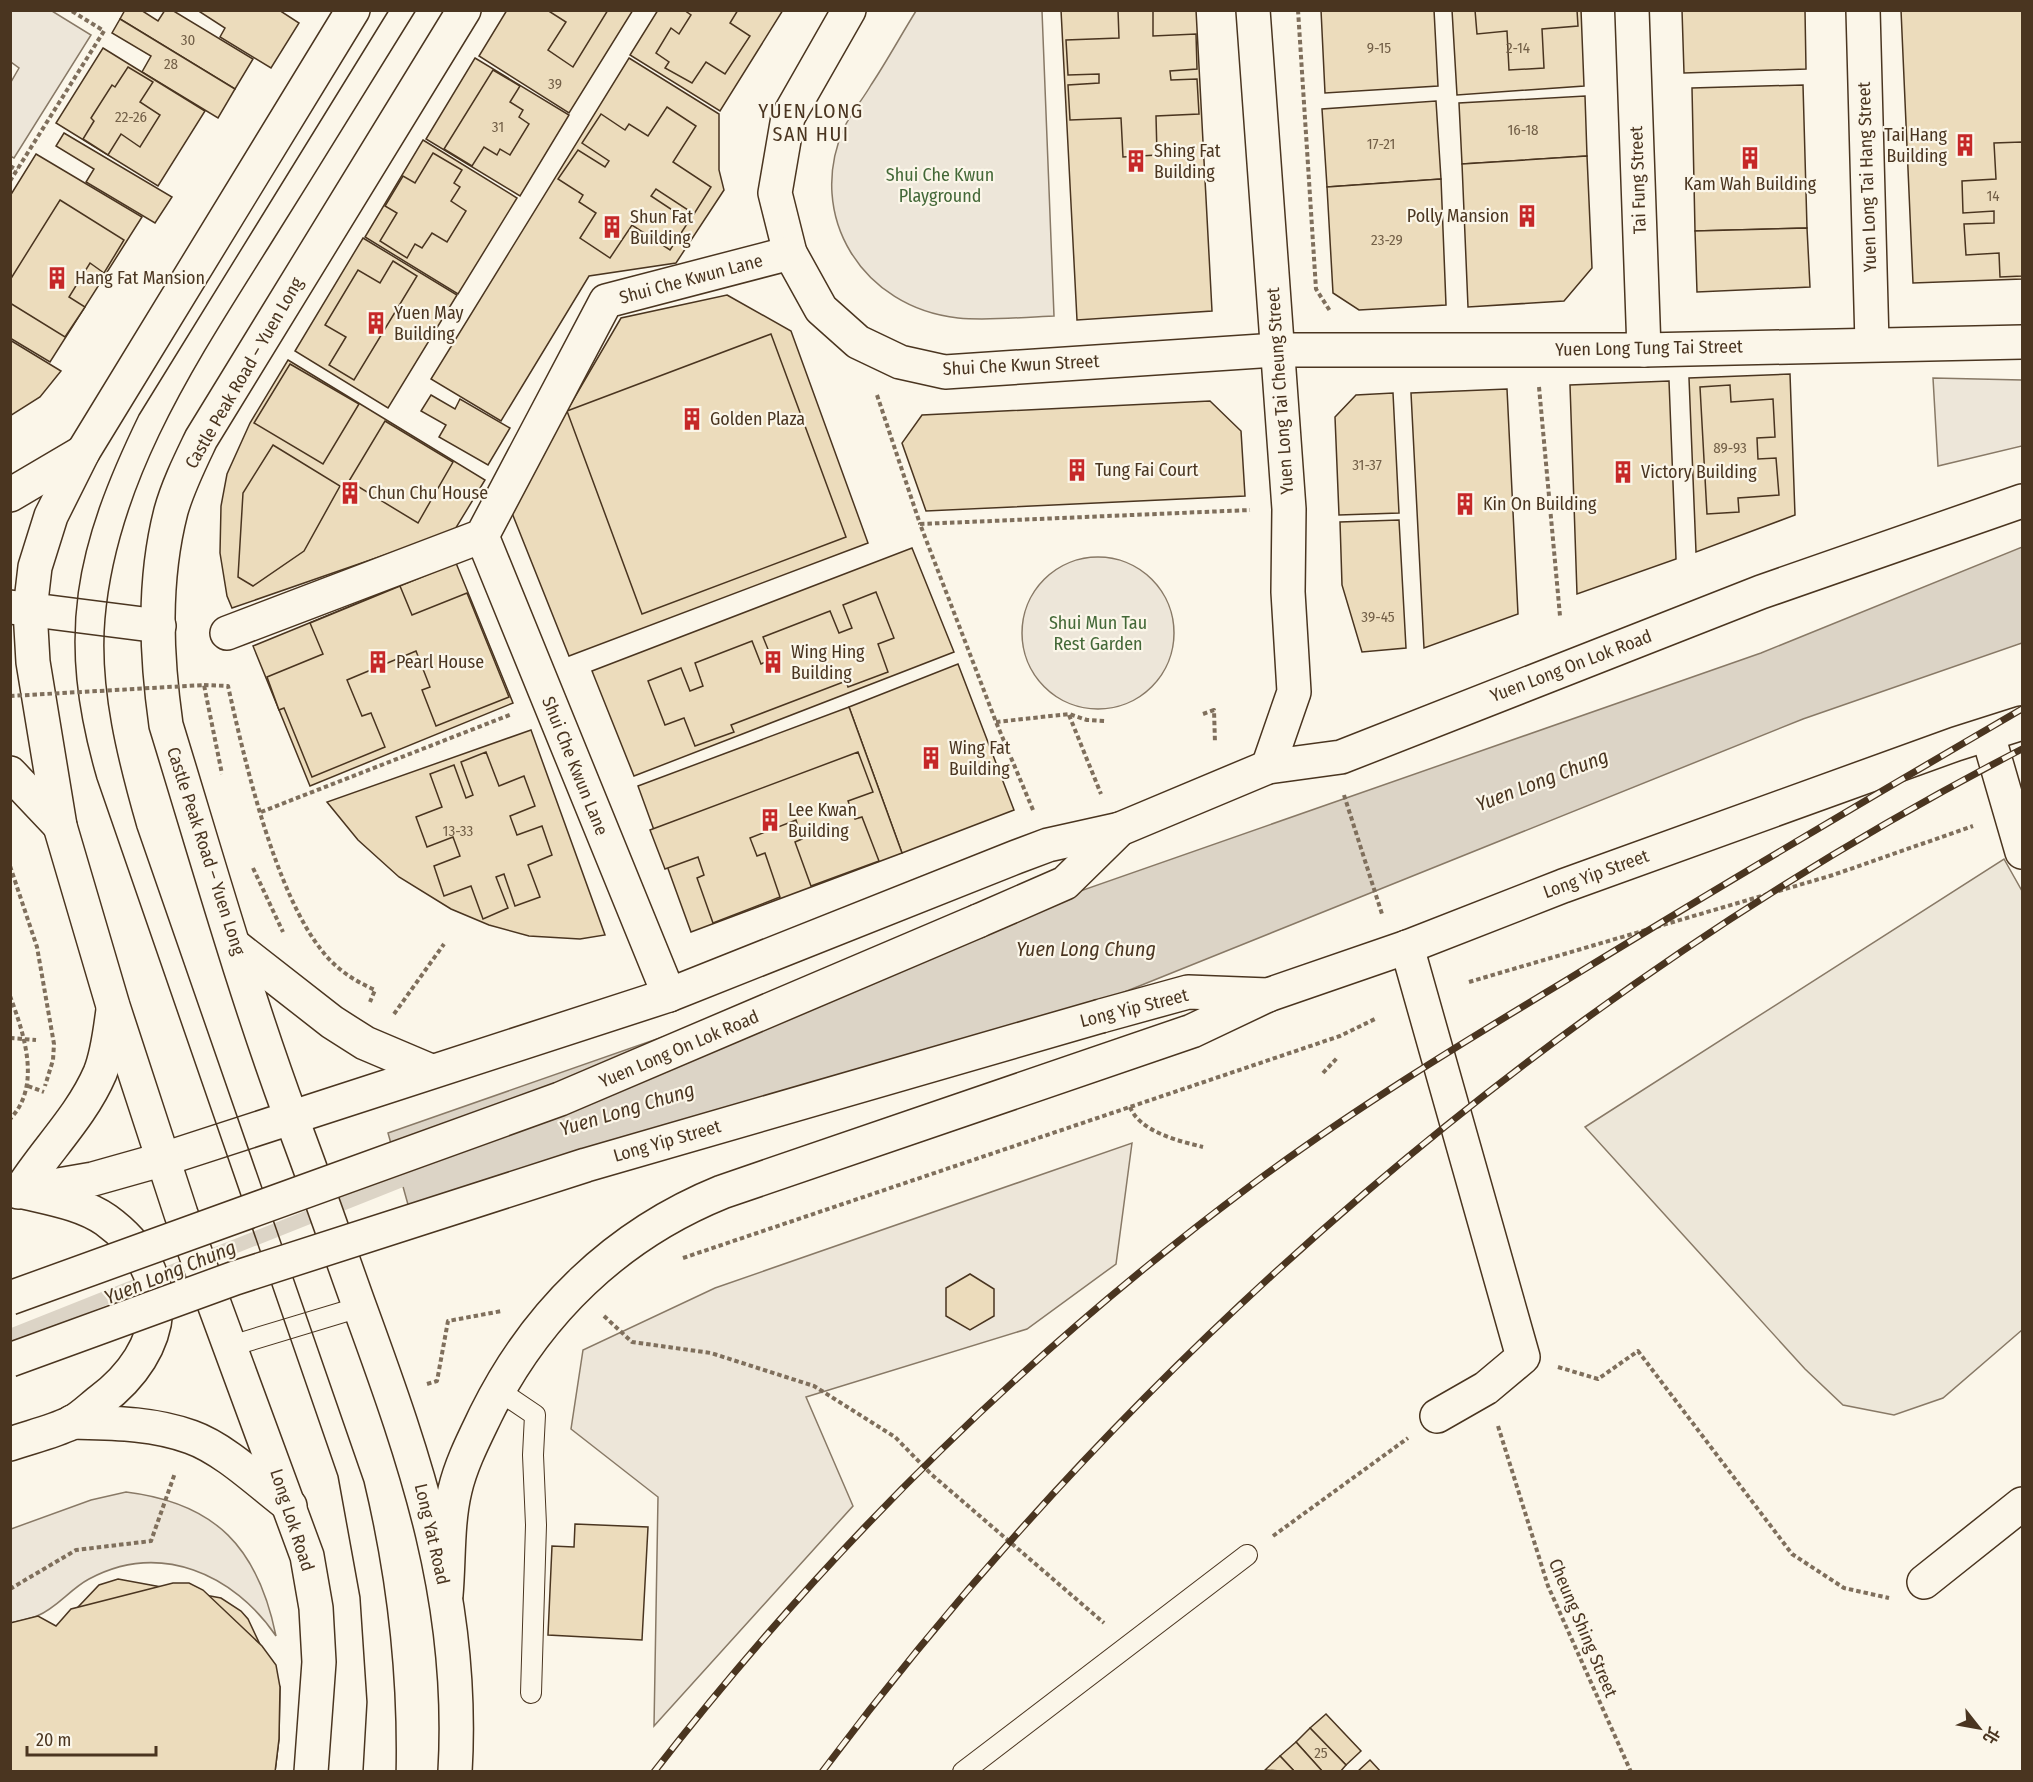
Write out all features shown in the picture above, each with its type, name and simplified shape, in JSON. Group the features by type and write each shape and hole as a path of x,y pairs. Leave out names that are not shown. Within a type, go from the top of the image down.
{"main road":[{"path":"231,1346 181,1214 114,1006 60,826 33,662 20,608 51,516 83,452 353,10"},
{"name":"Castle Peak Road – Yuen Long","path":"360,1307 310,1164 291,1117 166,725 159,673 159,586 172,509 201,439 464,10"},
{"name":"Shui Che Kwun Street","path":"849,10 788,117 775,193 790,253 821,309 858,342 900,362 945,372 1276,350"},
{"name":"Yuen Long Tai Cheung Street","path":"1253,10 1289,509 1288,592 1294,692 1268,767"},
{"name":"Tai Fung Street","path":"1632,10 1644,350"},
{"name":"Yuen Long Tai Hang Street","path":"1863,10 1872,343"},
{"name":"Shui Che Kwun Lane","path":"669,995 482,536 606,302 790,253"},
{"name":"Yuen Long Tung Tai Street","path":"1276,350 1644,350 1872,343 2022,342"},
{"path":"10,495 83,452"},
{"name":"Yuen Long On Lok Road","path":"291,1117 669,995 1016,857 1048,845 1120,829 1268,767 1341,757 1761,592 2022,501"},
{"path":"227,633 482,536"},
{"path":"20,608 159,626"},
{"name":"Long Yip Street","path":"10,1360 235,1278 586,1165 1188,992 1268,995 1407,947 1563,886 2022,723"},
{"path":"1988,735 2022,852"},
{"path":"10,773 60,826"},
{"name":"Yuen Long On Lok Road","path":"10,1298 560,1099 1065,883 1120,829"},
{"path":"236,947 332,1022 365,1043 431,1071"},
{"path":"1407,947 1523,1357 1486,1388 1437,1416"},
{"path":"446,1595 454,1492 471,1447 498,1390 546,1319 581,1280 608,1256 684,1207 1192,1031 1268,995"},
{"path":"15,1193 78,1112 100,1073 109,1041 114,1006"},
{"path":"15,1193 93,1179 164,1159 291,1117"},
{"path":"10,1444 72,1422 117,1388 138,1365 153,1333 158,1302 150,1269 131,1242 105,1219 84,1208 15,1193"},
{"name":"Long Yat Road","path":"360,1307 420,1480 446,1595 457,1702 455,1772"},
{"name":"Long Lok Road","path":"231,1346 307,1556 316,1608 319,1662 311,1772"},
{"path":"72,1422 120,1423 193,1437 217,1451 290,1506"},
{"path":"1924,1582 2022,1504"}],"lane":[{"path":"231,1346 360,1307"},
{"path":"498,1390 535,1415 533,1455 536,1525 531,1693"},
{"path":"963,1772 1247,1555"}],"path":[{"path":"10,181 104,32 70,10"},
{"path":"1298,10 1316,289 1334,318"},
{"path":"10,166 17,170"},
{"path":"1538,375 1560,616"},
{"path":"877,395 920,524 996,722 1035,815"},
{"path":"920,524 1251,510"},
{"path":"10,696 204,685 228,686 247,765 269,839 300,918 324,953 352,979 375,990 369,1006"},
{"path":"204,685 225,784"},
{"path":"261,812 548,700"},
{"path":"1203,714 1214,710 1215,743"},
{"path":"996,722 1069,714 1087,720 1106,721"},
{"path":"1069,714 1102,794"},
{"path":"1344,797 1376,902 1383,916"},
{"path":"1469,982 1833,875 1978,823"},
{"path":"10,866 37,947 54,1044 50,1072"},
{"path":"253,867 286,937"},
{"path":"393,1017 444,944"},
{"path":"10,996 29,1062 26,1093 18,1111 10,1119"},
{"path":"688,1256 1340,1036 1377,1018"},
{"path":"10,1038 36,1041"},
{"path":"1323,1073 1337,1058"},
{"path":"1130,1107 1135,1119 1176,1140 1203,1147"},
{"path":"418,1387 437,1381 448,1321 506,1311"},
{"path":"598,1311 632,1342 711,1353 814,1386 895,1437 931,1474 1129,1646"},
{"path":"1523,1357 1598,1379 1638,1351 1792,1554 1844,1588 1887,1599 1924,1582"},
{"name":"Cheung Shing Street","path":"1486,1388 1548,1586 1631,1772"},
{"path":"1247,1555 1437,1416"},
{"path":"10,1589 76,1551 151,1541 172,1482"}],"green space":[{"path":"11,10 52,11 91,35 14,158 10,156 11,82 19,68 11,62"},
{"name":"Shui Che Kwun Playground","path":"916,11 1042,11 1054,316 970,319 924,311 895,296 870,277 851,252 838,224 832,193 834,161 844,128"},
{"path":"1933,378 2022,380 2022,446 1938,466"},
{"name":"Shui Mun Tau Rest Garden","path":"1098,557 1127,562 1152,579 1169,604 1174,633 1169,662 1152,687 1127,704 1098,709 1069,704 1044,687 1027,662 1022,633 1027,604 1044,579 1069,562"},
{"path":"1132,1143 1116,1264 1027,1329 806,1397 853,1506 654,1726 658,1497 571,1429 583,1350 715,1288"},
{"path":"126,1492 158,1498 185,1507 208,1519 228,1535 258,1578 276,1636 259,1614 217,1581 193,1570 168,1564 142,1563 116,1568 82,1583 44,1613 11,1623 11,1529 91,1500"}],"shaded area":[{"path":"2004,859 2022,891 2022,1330 1943,1398 1894,1415 1843,1405 1805,1369 1585,1127"}],"water":[{"name":"Yuen Long Chung","path":"2022,547 2022,643 1803,719 1102,1001 414,1226 388,1133 1761,653"}],"building":[{"path":"125,10 141,10 158,21 165,10 172,10 253,59 235,89 120,19"},
{"path":"197,10 279,10 299,23 271,68 220,37 225,28"},
{"path":"507,10 633,10 569,113 479,56"},
{"path":"547,10 608,10 573,67 548,50 566,22"},
{"path":"658,10 783,10 720,111 630,55"},
{"path":"684,10 738,10 730,23 750,36 725,74 706,62 692,83 665,68 669,62 656,53 671,28 679,34 691,15"},
{"name":"Shing Fat Building","path":"1061,10 1196,10 1212,311 1077,320"},
{"path":"1118,10 1153,10 1153,36 1196,34 1197,69 1170,71 1171,80 1197,79 1199,114 1156,116 1157,155 1123,157 1121,118 1070,120 1068,85 1099,83 1099,74 1068,75 1066,40 1119,38"},
{"path":"1321,10 1434,10 1438,86 1325,93"},
{"path":"1452,10 1581,10 1584,86 1457,95"},
{"path":"1475,10 1577,10 1578,26 1542,29 1544,68 1509,70 1507,31 1477,34"},
{"path":"1682,10 1805,10 1806,69 1684,73"},
{"name":"Tai Hang Building","path":"1901,10 2022,10 2022,279 1913,283"},
{"path":"120,19 235,89 218,118 142,72 151,56 112,33"},
{"path":"103,48 205,111 158,186 56,123"},
{"path":"475,58 569,115 520,196 426,139"},
{"name":"Shun Fat Building","path":"629,58 719,114 719,170 724,190 676,263 589,276 501,421 431,379"},
{"path":"128,67 153,82 140,102 160,115 140,147 121,134 108,155 83,139 94,121 91,118 112,85 115,87"},
{"path":"493,70 520,86 510,102 523,110 519,117 529,124 510,155 500,149 497,155 484,147 472,166 444,149"},
{"name":"Kam Wah Building","path":"1803,85 1807,228 1695,231 1692,88"},
{"path":"1585,96 1587,156 1462,164 1459,103"},
{"path":"1436,101 1441,179 1327,187 1322,109"},
{"path":"667,107 696,126 673,162 711,187 694,214 656,189 651,196 689,221 670,250 632,225 610,258 580,238 596,213 579,202 583,195 558,179 578,150 605,167 609,161 582,143 601,114 625,130 629,124 648,136"},
{"path":"64,133 172,197 155,223 86,182 94,169 56,146"},
{"path":"423,140 517,198 458,294 365,237"},
{"path":"2022,142 2022,276 2000,277 1999,253 1966,255 1964,224 1994,223 1994,211 1963,213 1962,181 1996,179 1994,143"},
{"path":"433,153 462,170 454,183 460,187 451,201 466,211 447,242 432,233 422,248 415,244 407,258 380,241 397,213 385,206 403,176 415,183"},
{"name":"Hang Fat Mansion","path":"36,154 142,217 50,362 10,338 10,196"},
{"name":"Polly Mansion","path":"1587,156 1592,268 1564,301 1468,307 1462,164"},
{"path":"1441,179 1446,305 1359,310 1333,293 1327,187"},
{"path":"60,200 124,240 104,273 90,263 69,297 85,307 65,337 10,303 10,280"},
{"path":"1807,228 1810,287 1697,292 1695,231"},
{"name":"Yuen May Building","path":"363,238 457,295 388,408 295,351"},
{"path":"393,261 417,276 354,380 329,365 346,337 325,325 358,270 380,283"},
{"name":"Golden Plaza","path":"727,295 791,331 868,543 569,656 510,508 621,318"},
{"path":"771,334 846,537 642,614 567,411"},
{"path":"10,340 61,371 40,397 10,416"},
{"name":"Chun Chu House","path":"288,360 485,480 454,531 232,608 227,596 220,553 221,506 227,474 250,423"},
{"path":"290,364 359,404 323,464 254,423"},
{"path":"1790,374 1795,515 1696,552 1689,378"},
{"name":"Victory Building","path":"1669,381 1676,559 1577,594 1570,385"},
{"path":"1730,385 1731,402 1773,399 1775,437 1757,438 1758,459 1776,458 1779,495 1738,498 1739,512 1707,514 1700,387"},
{"name":"Kin On Building","path":"1507,389 1518,614 1424,648 1411,393"},
{"path":"1393,393 1399,513 1339,515 1335,417 1356,395"},
{"path":"431,395 455,409 460,399 510,428 488,465 439,437 446,425 421,411"},
{"name":"Tung Fai Court","path":"1210,401 1241,431 1245,496 926,511 902,443 922,415"},
{"path":"385,421 453,462 418,523 349,481"},
{"path":"273,445 340,486 304,551 253,586 238,577 243,493"},
{"path":"1399,520 1406,648 1362,652 1342,585 1340,522"},
{"name":"Wing Hing Building","path":"912,548 954,652 634,776 592,671"},
{"name":"Pearl House","path":"456,563 513,703 310,786 253,646"},
{"name":"Pearl House","path":"400,586 412,615 467,593 509,697 436,726 422,690 430,687 416,651 347,680 362,716 371,713 385,747 312,777 284,708 279,710 267,677 323,654 310,623"},
{"path":"876,592 894,638 878,644 888,672 848,687 846,681 731,725 734,732 695,746 684,718 665,725 648,681 681,668 690,691 703,686 695,663 752,641 761,664 772,659 763,637 830,611 839,633 852,628 843,605"},
{"name":"Wing Fat Building","path":"958,664 1014,810 902,853 849,707"},
{"name":"Lee Kwan Building","path":"849,707 902,853 691,932 638,786"},
{"path":"531,730 605,935 580,939 529,936 489,925 451,909 399,877 358,840 327,802"},
{"path":"486,752 499,786 524,776 535,806 510,816 517,835 542,826 552,855 528,865 540,897 515,906 504,874 496,877 508,908 483,919 471,886 444,896 434,866 460,856 453,837 427,847 416,817 442,807 430,774 454,765 466,798 473,795 461,762"},
{"path":"858,752 873,792 848,801 855,819 862,817 879,861 811,886 795,842 802,839 796,820 750,838 757,856 765,853 780,897 713,923 697,878 704,875 698,857 665,869 650,830"},
{"path":"970,1274 994,1289 994,1316 970,1330 946,1316 946,1288"},
{"path":"575,1524 648,1527 642,1640 548,1635 552,1546 574,1547"},
{"path":"118,1579 221,1598 241,1611 248,1619 280,1687 279,1739 275,1772 10,1772 10,1688 20,1686 24,1664 99,1585"},
{"path":"173,1583 189,1583 203,1590 262,1646 276,1665 280,1687 279,1739 275,1772 10,1772 10,1623 38,1616 56,1626 71,1609"},
{"path":"1326,1714 1361,1751 1346,1765 1310,1728"},
{"path":"1310,1728 1346,1765 1340,1772 1323,1772 1296,1742"},
{"path":"1296,1742 1323,1772 1295,1772 1280,1756"},
{"path":"1280,1756 1295,1772 1265,1770"},
{"path":"1370,1760 1381,1772 1357,1772"}],"waterway":[{"name":"Yuen Long Chung","path":"10,1336 417,1174"}],"tram line":[{"path":"363,1772 367,1702 360,1597 338,1476 97,779 84,727 77,680 75,635 78,592 87,550 100,507 139,415 389,10"},
{"path":"396,1772 393,1662 385,1590 364,1482 137,828 123,777 107,698 104,645 105,619 113,568 126,518 143,470 165,423 216,332 416,10"}],"railway":[{"path":"654,1772 720,1690 860,1532 1010,1384 1170,1247 1292,1155 1409,1077 1683,910 2022,709"},
{"path":"822,1772 945,1617 1077,1468 1217,1326 1365,1193 1520,1068 1681,952 1849,845 2022,749"}],"place":[{"name":"Tai Hang Building","path":"1965,145"},
{"name":"Kam Wah Building","path":"1750,158"},
{"name":"Shing Fat Building","path":"1136,161"},
{"name":"Polly Mansion","path":"1527,216"},
{"name":"Shun Fat Building","path":"612,227"},
{"name":"Hang Fat Mansion","path":"57,278"},
{"name":"Yuen May Building","path":"376,323"},
{"name":"Golden Plaza","path":"692,419"},
{"name":"Tung Fai Court","path":"1077,470"},
{"name":"Victory Building","path":"1623,472"},
{"name":"Chun Chu House","path":"350,493"},
{"name":"Kin On Building","path":"1465,504"},
{"name":"Pearl House","path":"378,662"},
{"name":"Wing Hing Building","path":"773,662"},
{"name":"Wing Fat Building","path":"931,758"},
{"name":"Lee Kwan Building","path":"770,820"}],"district":[{"name":"YUEN LONG SAN HUI","path":"811,122"}]}
